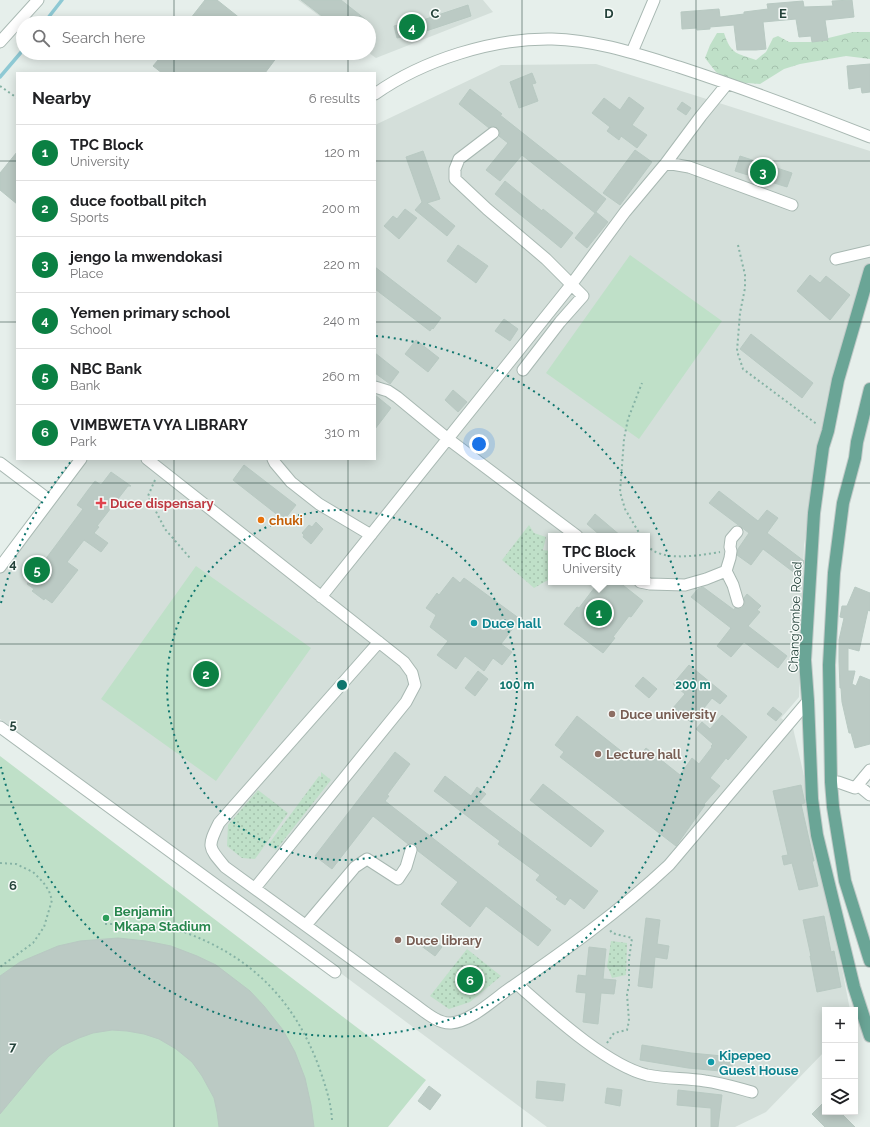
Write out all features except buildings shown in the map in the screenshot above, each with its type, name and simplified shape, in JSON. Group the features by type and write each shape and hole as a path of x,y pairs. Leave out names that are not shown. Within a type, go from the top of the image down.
{"main road":[{"name":"Chang'ombe Road","path":"870,270 838,380 828,431 823,448 814,513 805,660 812,799 817,835 854,987 870,1036"},
{"path":"870,389 867,411 857,442 855,458 843,503 834,574 829,665 831,782 833,807 845,881 870,961"}],"street":[{"path":"24,16 38,0"},
{"path":"632,52 654,0"},
{"path":"0,42 16,24"},
{"path":"376,93 390,84 430,64 454,56 501,44 553,39 602,44 632,52 727,84 870,137"},
{"path":"321,598 571,285 625,212 666,163 727,84"},
{"path":"493,133 459,159 455,169 456,179 546,259 583,296 560,322 523,370"},
{"path":"666,163 689,167 792,205"},
{"path":"836,258 870,250"},
{"path":"376,387 388,391 397,397 448,439 573,533"},
{"path":"0,567 80,460"},
{"path":"148,460 321,598 404,662 412,673 415,685 401,708 255,888"},
{"path":"274,460 290,482 319,504 372,535"},
{"path":"0,462 49,500"},
{"path":"737,532 731,539 730,558 726,571 733,585 738,602"},
{"path":"650,584 685,585 726,571"},
{"path":"378,642 219,823 210,840 212,852 225,867 434,1018 450,1023 463,1021 517,984 573,944 647,886 669,865 808,701"},
{"path":"0,727 335,972"},
{"path":"855,788 870,770"},
{"path":"831,782 838,782 855,788 859,786 865,789 870,795"},
{"path":"306,925 355,867 367,859 398,880 406,866 411,850"},
{"path":"517,984 570,1028 607,1056 631,1069 646,1074 722,1084 752,1092"}],"path":[{"path":"0,86 16,97"},
{"path":"738,245 745,275 745,288 740,313 737,351 743,369 828,431"},
{"path":"639,533 625,510 620,492 624,439 628,419 642,383"},
{"path":"160,469 148,496 165,529 190,558"},
{"path":"650,549 656,553 679,556 696,556 724,552 730,547"},
{"path":"0,863 16,864 33,872 43,882 49,891 52,900 44,926 33,943 0,967"},
{"path":"604,920 612,933 632,938 627,994 627,1030 614,1033 607,1043 607,1056"},
{"path":"105,924 143,925 183,932 234,956 272,986 288,1006 303,1030 315,1056 331,1103 332,1120"}],"shaded area":[{"path":"298,0 483,0 493,12 376,58 376,16 320,16"},
{"path":"596,64 870,151 870,262 831,389 804,545 799,697 781,718 793,728 810,802 849,1007 822,1007 822,1054 766,1112 735,1127 547,1127 0,719 0,572 85,460 376,460 376,125 501,65"}],"green space":[{"path":"853,32 870,32 870,59 846,56 800,64 784,69 760,84 734,82 716,72 705,58 717,33 724,33 729,46 736,52 756,60 766,52 773,38 778,36 789,42 812,42"},
{"path":"630,255 722,321 639,439 546,373"},
{"path":"529,525 534,533 546,537 543,550 548,551 548,580 534,588 502,560"},
{"path":"196,566 311,648 216,781 101,699"},
{"name":"Benjamin Mkapa Stadium","path":"0,756 426,1080 388,1127 0,1127"},
{"path":"321,772 331,780 276,850 268,845 319,776 321,777"},
{"path":"258,790 288,813 255,859 242,858 227,846 228,825"},
{"path":"611,941 627,943 626,975 612,978 607,967"},
{"path":"467,949 501,976 470,1002 449,1009 430,996"}],"waterway":[{"path":"49,16 62,0"},
{"path":"0,77 16,58"}],"place":[{"name":"Yemen primary school","path":"412,27"},
{"name":"jengo la mwendokasi","path":"763,172"},
{"name":"Duce dispensary","path":"101,503"},
{"name":"chuki","path":"261,520"},
{"name":"NBC Bank","path":"37,570"},
{"name":"TPC Block","path":"599,613"},
{"name":"Duce hall","path":"474,623"},
{"name":"duce football pitch","path":"206,674"},
{"name":"Duce university","path":"612,714"},
{"name":"Lecture hall","path":"598,754"},
{"name":"Benjamin Mkapa Stadium","path":"106,918"},
{"name":"Duce library","path":"398,940"},
{"name":"VIMBWETA VYA LIBRARY","path":"470,980"},
{"name":"Kipepeo Guest House","path":"711,1062"}]}
